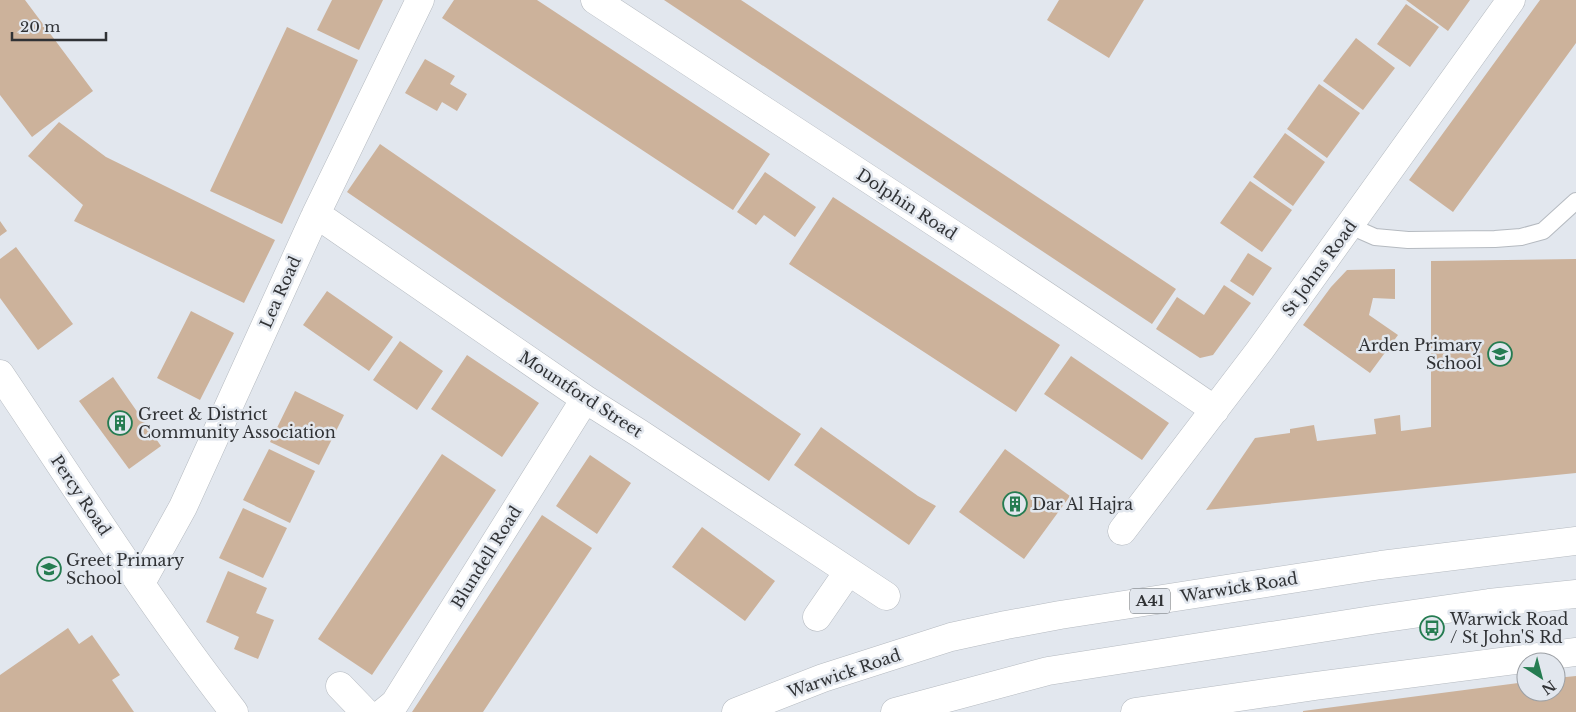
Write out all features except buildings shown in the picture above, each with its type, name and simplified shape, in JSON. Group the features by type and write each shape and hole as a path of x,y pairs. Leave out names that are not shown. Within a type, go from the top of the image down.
{"main road":[{"name":"Lea Road","path":"141,583 183,507 316,214 420,0"},
{"name":"Dolphin Road","path":"596,0 979,250 1215,410"},
{"name":"St Johns Road","path":"1122,531 1215,410 1512,0"},
{"name":"Mountford Street","path":"316,214 585,399 886,596"},
{"name":"Percy Road","path":"0,374 141,583 204,674 234,712"},
{"name":"Blundell Road","path":"384,712 395,703 585,399"},
{"name":"Warwick Road","path":"736,712 833,675 952,637 1060,615 1381,565 1576,541"},
{"path":"817,617 848,572"},
{"path":"895,712 1048,671 1372,620 1489,603 1576,594"},
{"path":"1135,712 1576,652"},
{"path":"340,686 365,712"}],"lane":[{"path":"1350,226 1375,237 1408,240 1521,237 1543,231 1576,201"}],"place":[{"name":"Arden Primary School","path":"1500,354"},
{"name":"Greet & District Community Association","path":"120,423"},
{"name":"Dar Al Hajra","path":"1015,504"},
{"name":"Greet Primary School","path":"49,569"},
{"name":"Warwick Road / St John'S Rd","path":"1432,628"}]}
